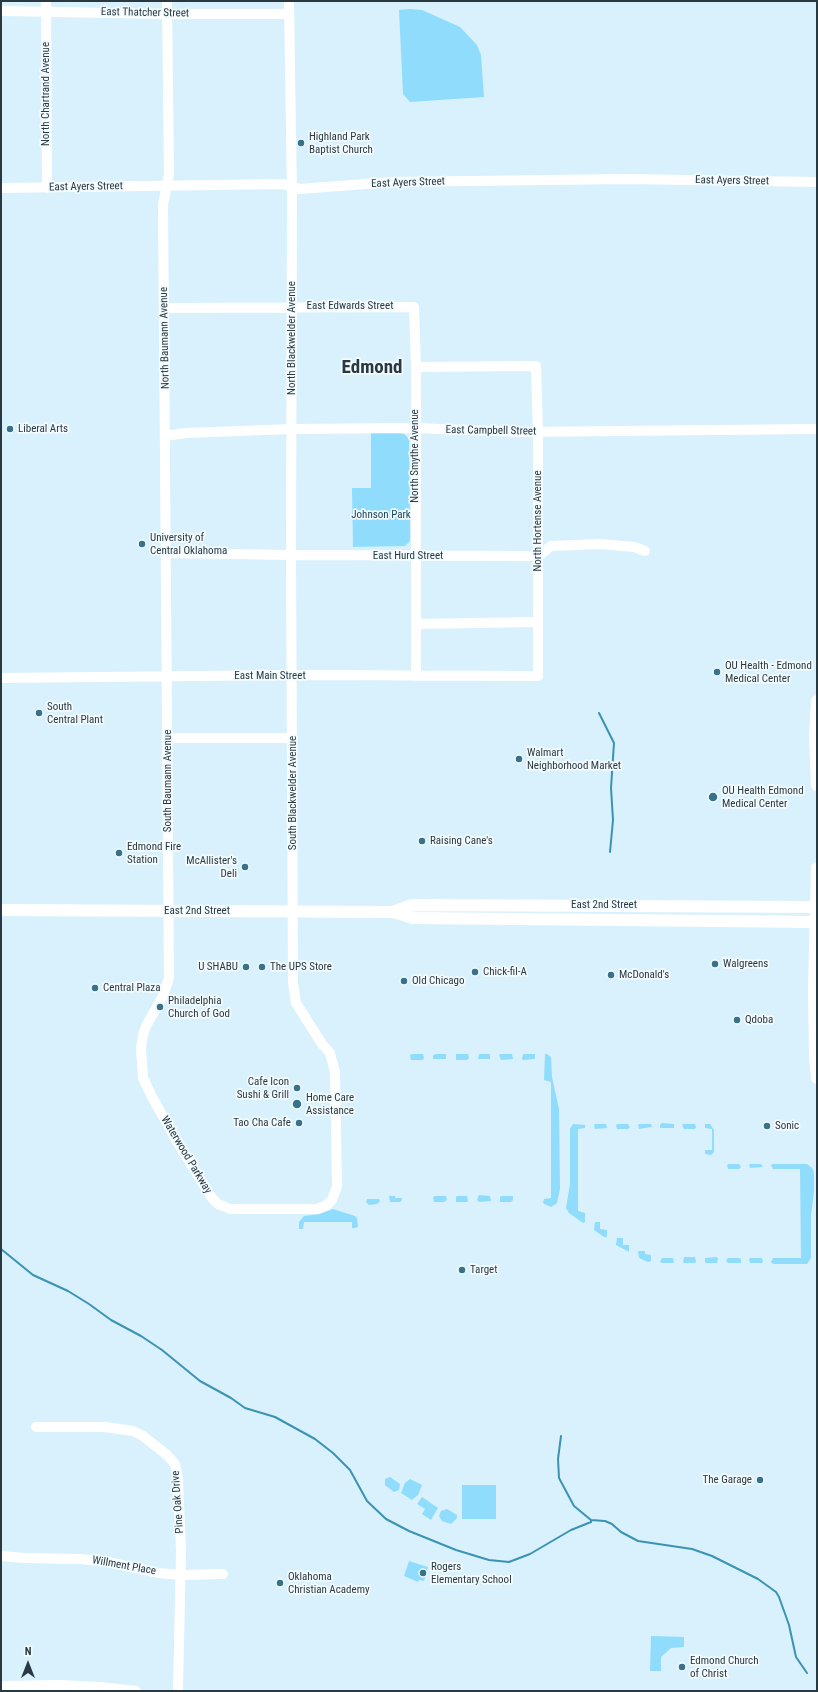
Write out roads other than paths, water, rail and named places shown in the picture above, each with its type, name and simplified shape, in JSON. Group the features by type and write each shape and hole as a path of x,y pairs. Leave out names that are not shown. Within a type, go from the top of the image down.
{"main road":[{"path":"817,701 815,737 817,785"},
{"path":"817,868 814,989 815,1056 817,1078"},
{"name":"East 2nd Street","path":"393,912 412,905 665,905 816,907"},
{"path":"448,918 463,912 485,910 490,905"},
{"path":"646,920 665,905"},
{"name":"East 2nd Street","path":"1,910 393,912 413,918 566,918 816,922"}],"street":[{"name":"North Chartrand Avenue","path":"46,1 47,188"},
{"name":"North Baumann Avenue","path":"167,1 168,185 164,206 167,676"},
{"name":"North Blackwelder Avenue","path":"290,1 292,306 291,555 293,676"},
{"name":"East Thatcher Street","path":"1,11 167,14 289,14"},
{"name":"East Ayers Street","path":"1,188 283,184 300,189 391,182 626,179 817,182"},
{"name":"East Edwards Street","path":"165,308 292,306 414,307"},
{"name":"North Smythe Avenue","path":"414,307 416,367 416,676"},
{"name":"North Hortense Avenue","path":"416,367 536,366 539,556 538,676"},
{"name":"East Campbell Street","path":"166,436 185,433 292,429 415,428 538,432 817,429"},
{"path":"539,556 551,546 572,545 600,544 634,547 645,551"},
{"name":"East Hurd Street","path":"166,552 291,555 539,556"},
{"path":"416,624 538,622"},
{"name":"East Main Street","path":"1,678 167,676 538,676"},
{"name":"South Baumann Avenue","path":"167,676 168,910"},
{"name":"South Blackwelder Avenue","path":"293,676 293,911"},
{"path":"167,738 293,738"},
{"name":"Waterwood Parkway","path":"168,910 169,978 162,998 146,1026 141,1048 143,1078 152,1097 212,1198 218,1204 230,1209 317,1209 327,1205 332,1200 337,1186 335,1072 330,1053 322,1044 296,1003 294,983 293,911"},
{"name":"Pine Oak Drive","path":"36,1427 105,1427 133,1431 143,1436 167,1455 175,1464 178,1478 180,1575 178,1691"},
{"name":"Willment Place","path":"1,1556 80,1559 108,1562 159,1573 180,1575 223,1574"},
{"path":"1,1686 60,1685 136,1691"}],"waterway":[{"path":"599,713 614,743 611,788 613,820 610,852"},
{"path":"1,1249 33,1275 68,1291 111,1320 141,1336 162,1350 200,1381 231,1398 245,1408 275,1417 315,1439 333,1453 350,1470 367,1501 386,1519 409,1531 456,1550 489,1560 509,1562 530,1554 571,1530 591,1522 591,1520"},
{"path":"561,1436 558,1459 559,1478 574,1506 591,1520 605,1521 612,1524 621,1532 638,1541 692,1549 712,1556 758,1579 776,1592 779,1597 789,1625 796,1657 807,1673"}],"place":[{"name":"Highland Park Baptist Church","path":"301,143"},
{"name":"Liberal Arts","path":"10,429"},
{"name":"University of Central Oklahoma","path":"142,544"},
{"name":"OU Health - Edmond Medical Center","path":"717,672"},
{"name":"South Central Plant","path":"39,713"},
{"name":"Walmart Neighborhood Market","path":"519,759"},
{"name":"OU Health Edmond Medical Center","path":"713,797"},
{"name":"Raising Cane's","path":"422,841"},
{"name":"Edmond Fire Station","path":"119,853"},
{"name":"McAllister's Deli","path":"245,867"},
{"name":"Walgreens","path":"715,964"},
{"name":"U SHABU","path":"246,967"},
{"name":"The UPS Store","path":"262,967"},
{"name":"Chick-fil-A","path":"475,972"},
{"name":"McDonald's","path":"611,975"},
{"name":"Old Chicago","path":"404,981"},
{"name":"Central Plaza","path":"95,988"},
{"name":"Philadelphia Church of God","path":"160,1007"},
{"name":"Qdoba","path":"737,1020"},
{"name":"Cafe Icon Sushi & Grill","path":"297,1088"},
{"name":"Home Care Assistance","path":"297,1104"},
{"name":"Tao Cha Cafe","path":"299,1123"},
{"name":"Sonic","path":"767,1126"},
{"name":"Target","path":"462,1270"},
{"name":"The Garage","path":"760,1480"},
{"name":"Rogers Elementary School","path":"423,1573"},
{"name":"Oklahoma Christian Academy","path":"280,1583"},
{"name":"Edmond Church of Christ","path":"682,1667"}],"district":[{"name":"Edmond","path":"372,368"}],"park label":[{"name":"Johnson Park","path":"381,515"}]}
